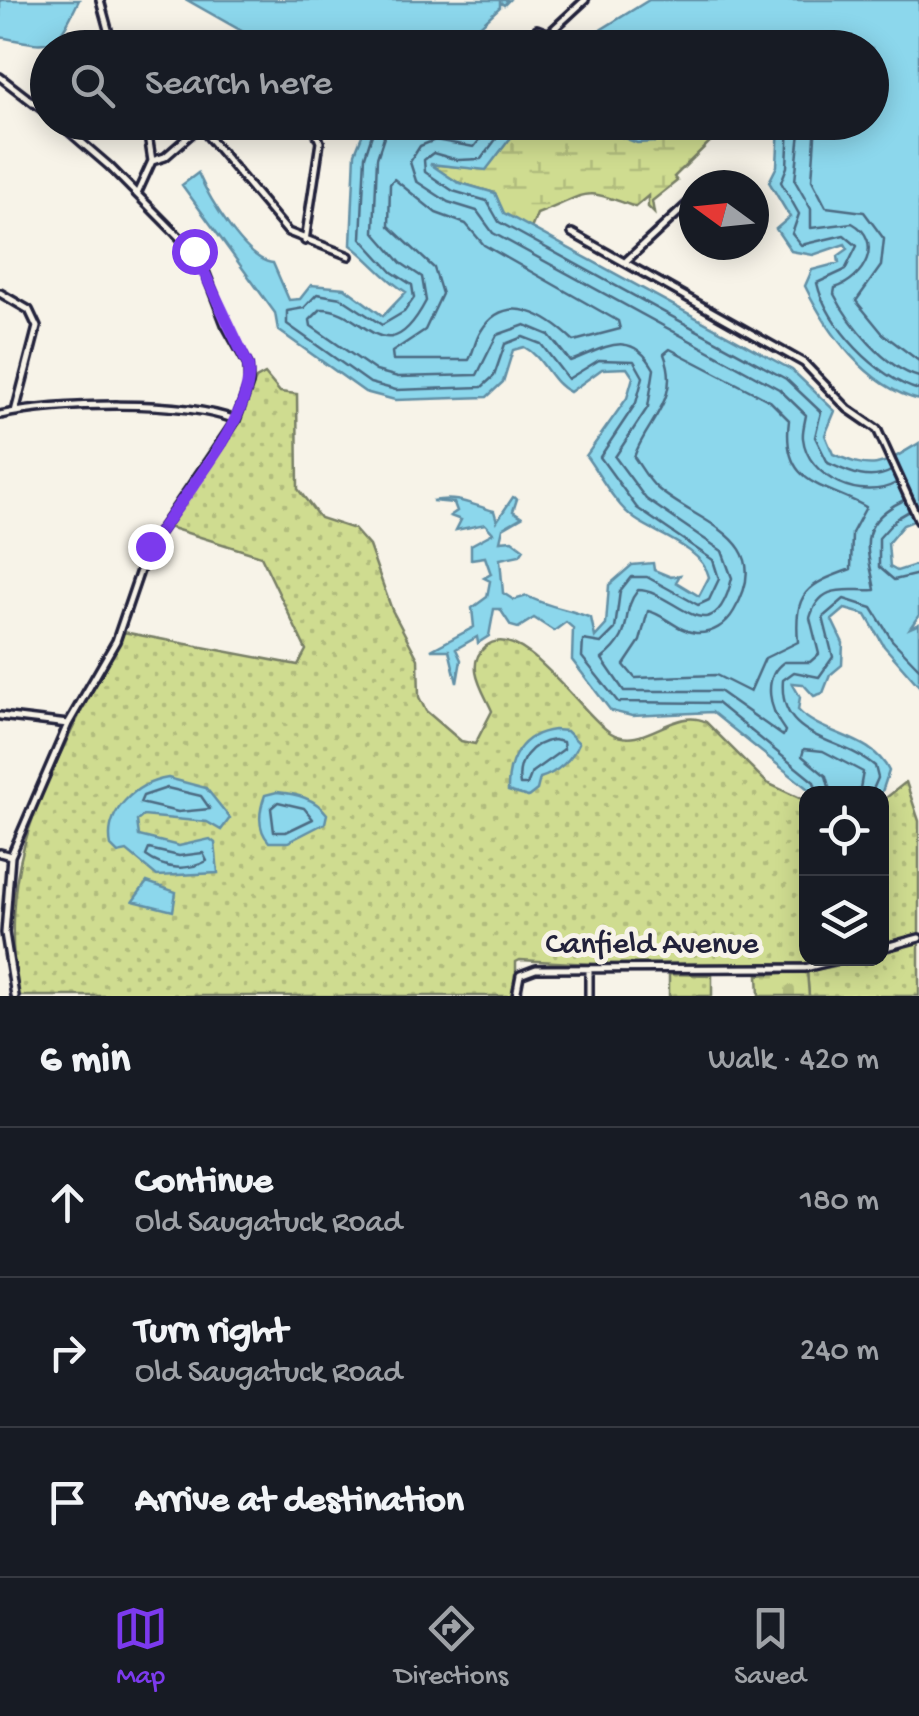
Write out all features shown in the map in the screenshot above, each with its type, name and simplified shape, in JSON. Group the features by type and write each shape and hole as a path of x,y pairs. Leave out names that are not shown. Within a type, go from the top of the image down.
{"street":[{"path":"100,0 108,30"},
{"path":"548,30 585,0"},
{"path":"0,78 30,100"},
{"path":"15,996 3,908 11,856 68,724 116,641 147,550 236,420 248,391 248,365 225,324 208,272 186,242 78,140"},
{"path":"136,194 152,161 149,140"},
{"path":"152,161 185,140"},
{"path":"215,140 281,224 304,242 349,256"},
{"path":"304,242 319,140"},
{"path":"625,262 679,212"},
{"path":"572,233 798,358 848,409 876,426 919,521"},
{"path":"0,293 29,310 37,326 16,412"},
{"path":"0,416 16,412 180,407 213,410 236,420"},
{"path":"0,716 68,724"},
{"path":"0,853 11,856"},
{"path":"889,946 919,938"},
{"path":"0,960 9,958"},
{"name":"Canfield Avenue","path":"516,996 520,975 536,969 813,966"},
{"path":"589,970 589,996"}],"green space":[{"path":"509,140 712,140 679,170 674,177 677,181 652,201 654,213 648,207 648,196 635,207 603,196 584,195 537,214 531,229 503,213 495,193 457,182 428,164 486,169"},
{"path":"265,374 280,392 297,394 298,489 320,518 354,529 369,546 392,610 418,659 419,697 426,711 461,741 475,744 492,711 478,679 476,662 485,647 500,641 516,645 534,657 611,733 635,737 682,720 706,722 767,783 799,798 799,963 609,965 520,960 516,962 516,996 18,996 13,915 24,846 48,780 123,632 298,665 306,650 261,556 165,526 231,434 256,379"},
{"path":"906,782 919,821 919,936 889,945 889,876 889,795"},
{"path":"919,937 919,996 809,996 807,971 836,966 889,966 889,949"},
{"path":"807,971 809,996 759,996 758,975"},
{"path":"669,974 712,975 712,996 669,996"}],"water":[{"path":"0,0 79,0 63,30 30,30 30,43 0,37"},
{"path":"187,0 509,0 504,5 500,2 500,7 476,30 240,30"},
{"path":"649,0 919,0 919,400 882,383 866,370 825,322 805,286 812,270 839,263 838,256 848,249 845,244 813,255 791,251 776,229 790,217 769,182 777,166 778,140 889,140 889,30 600,30"},
{"path":"360,140 509,140 486,170 430,164 457,182 495,193 504,213 792,370 835,411 825,435 833,454 859,463 877,464 919,443 919,519 903,525 888,543 890,567 897,571 919,564 919,615 910,628 919,624 919,686 884,646 866,615 845,609 832,620 843,643 842,665 830,675 823,693 814,696 803,684 792,683 800,697 798,710 808,719 859,743 881,759 889,771 884,786 804,786 712,712 632,716 611,711 572,660 573,628 566,622 554,631 534,618 518,628 511,626 500,609 494,609 489,636 478,643 477,637 456,649 461,660 457,683 449,650 431,650 474,627 472,608 487,597 490,581 484,578 491,574 485,557 471,559 471,545 493,533 485,524 456,530 461,520 450,516 457,511 454,503 432,501 471,503 494,511 497,521 513,497 517,499 513,511 522,517 503,528 500,541 512,540 524,549 520,555 500,559 503,593 514,600 527,596 591,618 595,637 606,625 609,585 632,565 653,563 654,570 671,577 680,575 676,582 699,596 709,577 689,550 628,513 586,456 627,398 633,377 627,368 602,369 570,392 524,347 513,350 503,382 487,397 395,400 365,392 278,330 275,313 182,185 198,173 240,240 262,260 273,263 289,300 300,299 311,285 345,288 383,316 406,292 351,245 355,153"},
{"path":"554,730 567,731 579,743 572,755 558,769 540,778 537,790 528,797 508,791 510,769 518,750 533,737"},
{"path":"168,778 206,788 230,818 221,830 207,822 143,816 137,821 139,836 179,846 210,839 215,843 218,873 157,876 127,851 118,853 111,846 112,821 125,801 145,786"},
{"path":"277,792 317,804 327,814 325,823 288,842 269,842 261,826 261,807 265,795"},
{"path":"147,882 176,892 173,911 133,901"}],"route":[{"path":"150,546 236,420 249,384 248,365 225,324 208,272 194,251"}]}
